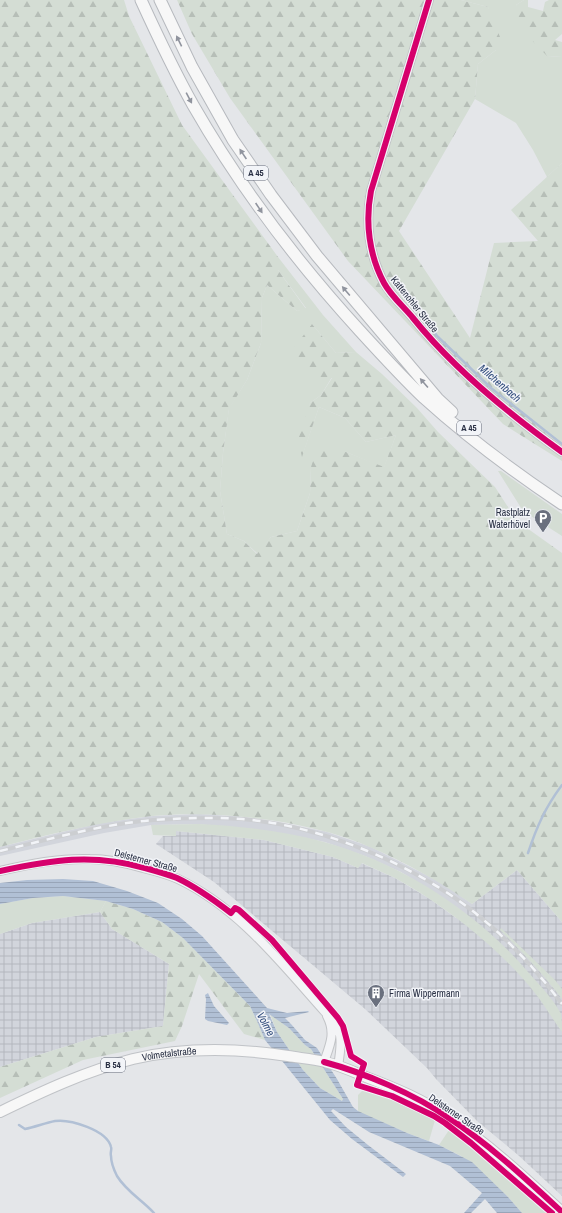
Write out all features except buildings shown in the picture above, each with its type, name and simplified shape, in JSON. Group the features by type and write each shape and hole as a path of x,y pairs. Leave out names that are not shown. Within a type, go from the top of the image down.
{"highway":[{"name":"A 45","path":"141,0 169,60 192,104 219,149 261,212 303,266 381,354 424,398 463,432 526,481 562,504"},
{"name":"A 45","path":"160,0 192,67 233,140 271,195 317,256 438,400 468,427 531,476 562,496"}],"main road":[{"name":"Volmetalstraße","path":"0,1112 65,1082 98,1070 134,1059 172,1053 206,1049 234,1049 324,1062"},
{"name":"Delsterner Straße","path":"324,1062 390,1086 415,1098 448,1117 486,1145 562,1212"}],"street":[{"name":"Kattenohler Straße","path":"429,0 371,191 368,219 374,259 388,289 417,324 443,351 496,401 562,452"},
{"name":"Delsterner Straße","path":"0,871 48,861 90,859 108,860 132,865 177,878 206,895 231,913 248,928 267,946 325,1012 333,1018 339,1032 341,1050 338,1066"},
{"name":"Delsterner Straße","path":"324,1062 330,1044 332,1029 325,1012"}],"shaded area":[{"path":"200,814 244,817 293,825 327,832 371,847 442,883 472,904 524,955 437,894 401,872 365,856 325,842 291,835 199,824 151,825 104,833 0,856 0,847 100,823 153,816"},
{"path":"176,831 264,840 333,857 358,868 361,863 395,878 430,899 456,918 517,870 562,922 562,1196 518,1155 477,1121 427,1068 365,1009 214,882 156,844 163,836 176,836"},
{"path":"100,912 112,929 169,964 163,1026 96,1037 0,1067 0,934 32,923"}],"green space":[{"path":"0,0 124,0 129,16 182,125 278,257 278,270 306,309 297,311 267,285 262,298 261,343 247,380 229,409 220,491 227,534 244,541 257,554 271,537 297,531 310,493 311,467 317,449 346,452 384,467 396,435 366,442 345,418 319,407 302,457 298,440 310,403 321,395 332,378 311,380 293,349 312,324 336,353 356,352 382,374 417,408 438,432 495,487 517,521 562,553 562,922 517,870 472,904 423,873 372,848 321,830 264,819 206,815 152,816 75,829 0,847"},
{"path":"177,0 461,0 488,7 500,37 496,50 478,64 475,99 399,231 470,338 494,243 538,241 511,210 562,163 562,461 503,424 348,261 230,98 192,34"},
{"path":"461,0 524,0 516,5 548,57 562,56 562,163 547,177 533,150 516,123 475,99 478,64 496,50 488,7"},
{"path":"524,0 528,0 528,7 543,11 545,2 549,0 562,0 562,34 555,40 562,42 562,56 548,57 521,29 516,5"},
{"path":"278,257 323,315 356,352 336,353 312,324 332,377 321,395 310,403 302,456 319,407 345,418 366,442 396,435 384,468 346,452 311,467 310,493 297,531 271,537 258,554 244,541 227,534 220,491 229,408 247,380 261,343 262,298 267,285 297,311 306,308 278,270"},
{"path":"498,471 501,471 562,514 562,536 523,511"},
{"path":"199,824 262,830 309,838 353,851 409,876 461,910 485,929 507,950 555,1004 561,1014 562,1032 538,997 524,980 491,947 434,902 395,878 362,863 358,868 333,857 264,840 176,831 176,836 153,835 151,825"},
{"path":"63,896 106,901 100,912 32,923 0,934 0,904 33,898"},
{"path":"106,901 133,909 162,922 183,938 250,1006 265,1040 244,1034 199,974 182,1026 175,1041 83,1060 0,1098 0,1067 96,1037 163,1026 169,964 112,929 100,912"},
{"path":"501,928 555,980 562,989 562,999 532,963 500,930"},
{"path":"270,1014 289,1028 305,1045 311,1049 343,1099 342,1101 320,1088 303,1070 277,1032"},
{"path":"369,1084 435,1120 429,1141 358,1112 358,1095"},
{"path":"449,1130 469,1144 549,1213 522,1213 508,1197 461,1156 439,1145"}],"water":[{"name":"Volme","path":"63,879 93,881 127,891 158,903 182,919 202,936 267,1008 287,1013 309,1012 285,1018 305,1040 317,1048 353,1107 358,1111 407,1133 439,1145 472,1162 508,1197 522,1213 497,1213 485,1199 471,1213 464,1213 482,1193 450,1166 369,1132 333,1109 331,1111 346,1127 406,1174 403,1177 352,1139 330,1120 265,1040 250,1006 183,938 162,922 133,909 106,901 63,896 33,898 0,904 0,883 27,880","holes":["269,1014 289,1028 305,1045 311,1049 343,1099 342,1101 320,1088 303,1070 277,1032"]},
{"path":"208,993 214,1006 229,1023 227,1025 205,1019 205,995"}],"waterway":[{"name":"Milchenbach","path":"432,329 437,336 491,388 562,444"},
{"path":"528,853 542,818 562,785"},
{"path":"19,1125 25,1129 55,1121 62,1121 87,1127 103,1135 111,1148 113,1166 117,1176 129,1191 154,1213"}],"railway":[{"path":"0,851 96,828 154,820 198,818 242,819 270,822 298,828 353,845 407,869 455,898 485,921 513,947 539,975 562,1004"}],"cycle path":[{"path":"429,0 371,191 368,215 370,238 375,261 384,283 390,292 446,355 502,406 562,452"},
{"path":"0,871 55,861 90,859 126,863 177,878 205,894 231,913 235,908 239,910 272,940 338,1018 343,1026 351,1056 364,1064 357,1085 392,1096 434,1116 445,1123 471,1143 552,1213"},
{"path":"324,1062 356,1072 389,1085 435,1109 464,1128 493,1151 562,1212"}],"place":[{"name":"Rastplatz Waterhövel","path":"543,533"},
{"name":"Firma Wippermann","path":"376,1008"}]}
